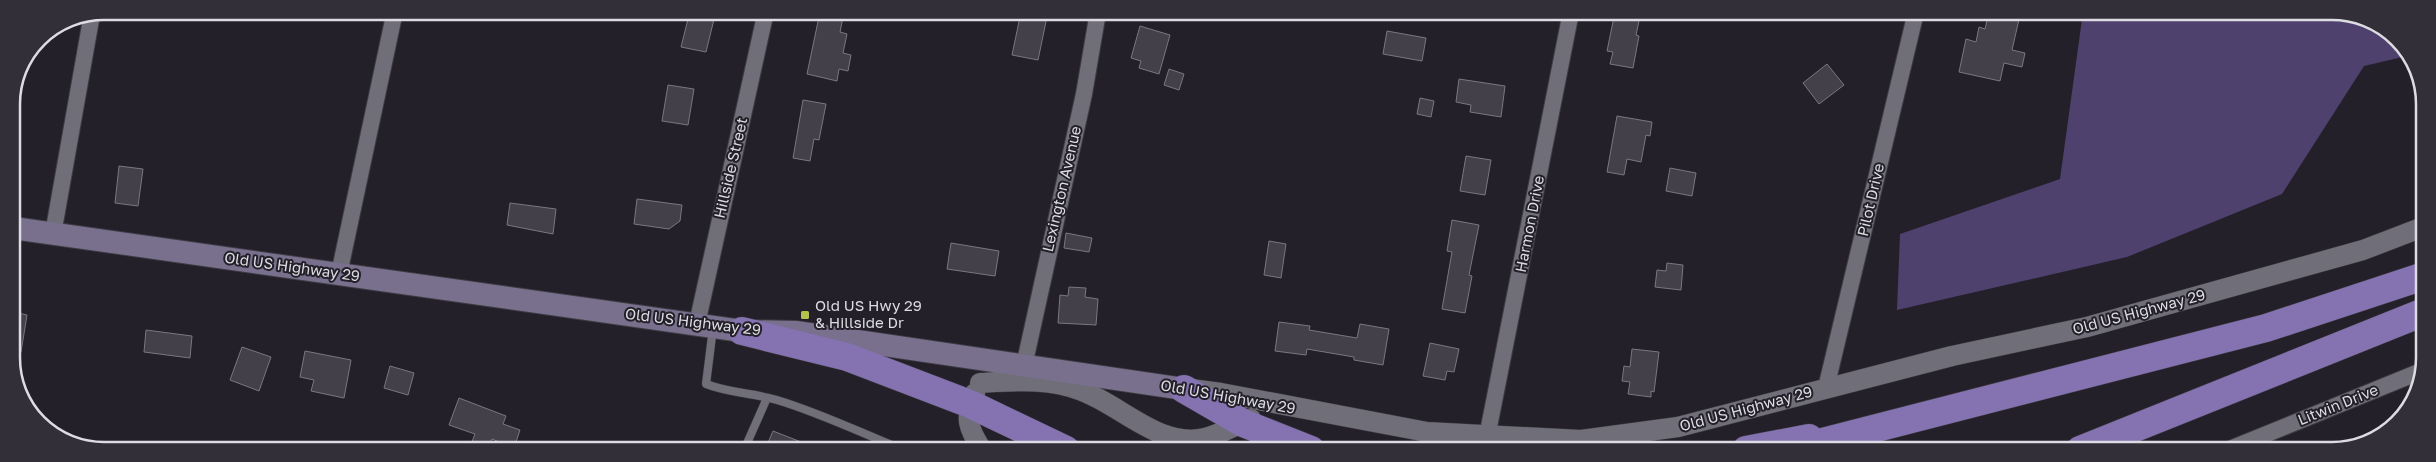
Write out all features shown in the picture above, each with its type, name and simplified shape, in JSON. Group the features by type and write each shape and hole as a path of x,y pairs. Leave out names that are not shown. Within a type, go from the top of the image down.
{"highway":[{"path":"1822,442 2266,328 2416,279"},
{"path":"2109,442 2416,315"},
{"path":"742,331 847,357 975,394 1053,442"},
{"path":"1184,389 1243,422 1292,442"},
{"path":"1787,442 1924,415"}],"main road":[{"name":"Old US Highway 29","path":"20,229 742,331 796,332 1184,389"}],"street":[{"path":"339,274 393,20"},
{"name":"Hillside Street","path":"705,325 764,20"},
{"name":"Lexington Avenue","path":"1024,366 1084,94 1097,20"},
{"name":"Harmon Drive","path":"1487,437 1569,20"},
{"name":"Pilot Drive","path":"1826,388 1914,20"},
{"path":"53,234 91,22"},
{"name":"Old US Highway 29","path":"1184,389 1221,393 1286,407 1427,432 1487,437 1581,440 1678,427 1952,356 2087,327 2363,250 2416,230"},
{"path":"977,442 969,430 975,394 987,361"},
{"name":"Litwin Drive","path":"2245,442 2414,374"},
{"path":"975,394 1030,380 1066,386 1083,391 1155,430 1176,438 1204,438 1286,407"}],"lane":[{"path":"705,325 706,384 722,390 767,398 802,408 884,442"},
{"path":"748,442 767,398"}],"shaded area":[{"path":"2082,20 2343,21 2369,29 2383,37 2402,57 2364,66 2282,194 2127,257 1897,310 1900,234 2060,179"}],"building":[{"path":"688,20 714,20 706,52 681,47"},
{"path":"818,20 842,20 840,32 847,34 843,53 851,55 848,71 839,69 837,81 807,74"},
{"path":"1019,20 1046,20 1038,60 1012,55"},
{"path":"1613,20 1639,20 1636,35 1639,36 1633,68 1610,64 1613,52 1607,51"},
{"path":"1987,20 2019,20 2012,50 2025,53 2022,67 2004,63 2000,81 1959,72 1966,39 1976,42 1979,27 1985,29"},
{"path":"1140,26 1170,35 1159,74 1139,68 1141,61 1131,58"},
{"path":"1387,31 1426,38 1422,61 1383,54"},
{"path":"1827,64 1844,85 1819,104 1803,83"},
{"path":"1169,69 1184,74 1179,90 1164,85"},
{"path":"1459,79 1505,86 1501,117 1470,112 1471,105 1456,102"},
{"path":"668,85 694,89 688,125 662,121"},
{"path":"1420,98 1434,101 1431,117 1417,114"},
{"path":"803,100 826,104 819,140 814,139 810,161 793,158"},
{"path":"1617,116 1652,122 1650,136 1646,135 1641,162 1627,159 1624,175 1607,172"},
{"path":"1466,156 1491,160 1485,195 1460,191"},
{"path":"119,166 143,169 138,206 115,203"},
{"path":"1670,168 1696,173 1692,196 1666,191"},
{"path":"637,199 682,205 680,221 669,229 634,224"},
{"path":"510,203 556,209 553,234 507,225"},
{"path":"1452,220 1479,225 1469,275 1472,276 1465,313 1442,309 1452,252 1447,251"},
{"path":"1066,233 1092,238 1089,252 1064,248"},
{"path":"1269,241 1286,244 1281,278 1264,275"},
{"path":"951,243 999,251 995,276 947,269"},
{"path":"1667,263 1683,265 1681,290 1655,287 1657,270 1666,271"},
{"path":"1069,287 1086,288 1085,297 1098,299 1096,325 1058,323 1060,295 1068,296"},
{"path":"20,313 27,315 20,352"},
{"path":"1279,322 1310,326 1309,330 1357,338 1360,324 1389,329 1383,365 1354,360 1354,357 1307,349 1306,355 1275,351"},
{"path":"146,330 192,336 190,358 144,352"},
{"path":"1430,343 1459,349 1454,372 1447,371 1445,380 1423,376"},
{"path":"242,347 271,357 259,391 230,380"},
{"path":"1632,349 1659,352 1654,392 1651,391 1651,397 1628,394 1630,382 1622,381 1624,366 1630,367"},
{"path":"305,351 351,360 344,398 311,391 314,380 300,377"},
{"path":"390,366 414,373 408,395 384,388"},
{"path":"459,398 506,416 503,424 520,430 516,442 499,442 492,439 491,442 472,442 475,434 449,425"},
{"path":"773,431 801,442 768,442"}],"place":[{"name":"Old US Hwy 29 & Hillside Dr","path":"805,315"}]}
